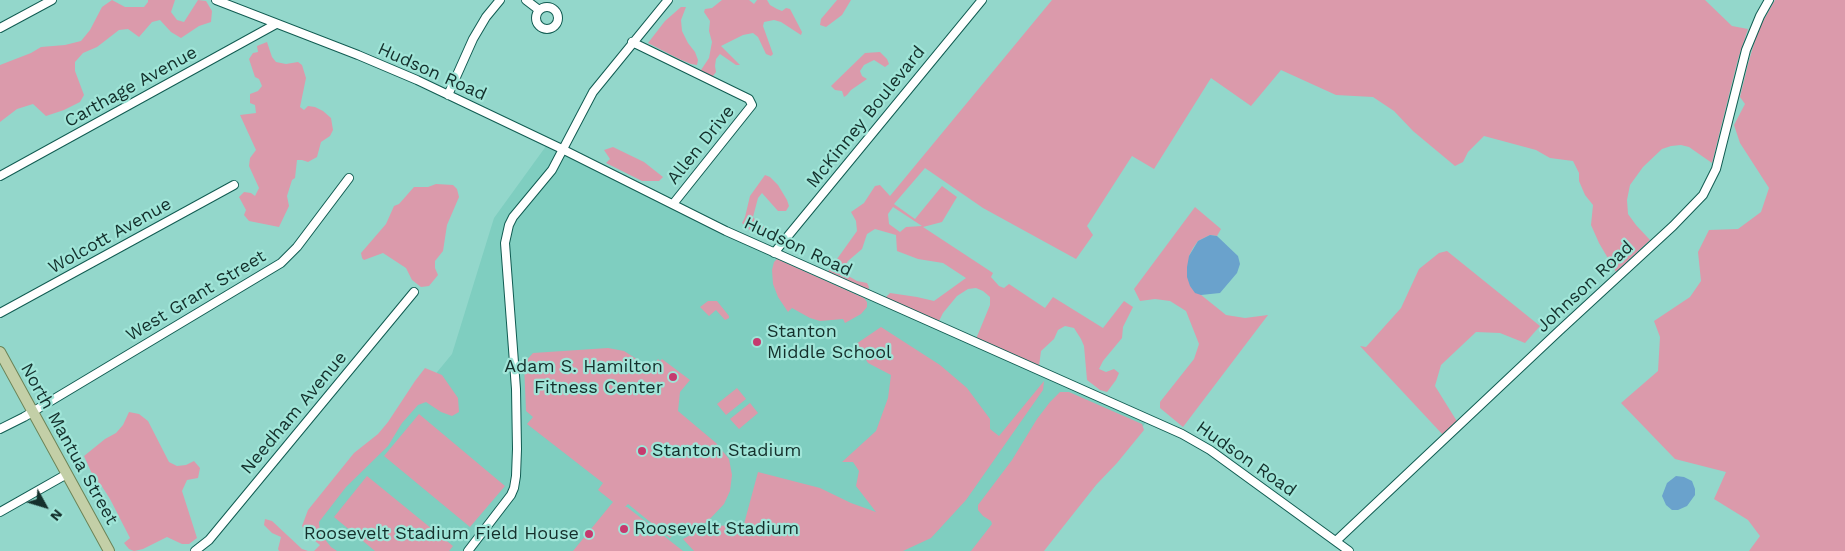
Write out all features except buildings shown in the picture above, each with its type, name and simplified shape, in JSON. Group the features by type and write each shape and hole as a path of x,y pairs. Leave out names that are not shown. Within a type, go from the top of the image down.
{"main road":[{"name":"North Mantua Street","path":"0,352 109,551"}],"street":[{"path":"0,28 52,0"},
{"name":"Hudson Road","path":"216,0 229,2 276,24 376,62 562,149 774,253 1182,434 1210,450 1349,551"},
{"path":"448,95 472,39 500,0"},
{"path":"526,0 539,10"},
{"path":"468,551 511,495 516,476 516,389 509,310 506,236 514,217 548,176 587,100 632,42 668,0"},
{"name":"McKinney Boulevard","path":"774,253 982,0"},
{"name":"Johnson Road","path":"1336,542 1533,355 1673,226 1703,195 1716,168 1746,50 1769,0"},
{"name":"Carthage Avenue","path":"0,176 276,24"},
{"name":"Allen Drive","path":"632,42 749,99 752,105 673,204"},
{"name":"West Grant Street","path":"0,429 33,412 281,262 297,247 350,178"},
{"name":"Wolcott Avenue","path":"0,313 234,185"},
{"name":"Needham Avenue","path":"195,551 209,540 414,292"},
{"path":"0,512 67,474"}],"shaded area":[{"path":"112,0 125,7 144,7 148,0 175,0 171,12 177,20 184,22 198,0 206,1 212,11 211,22 199,26 181,38 171,32 160,20 152,22 139,37 128,29 119,30 97,47 83,53 75,62 75,71 84,95 80,102 46,116 33,104 17,109 0,122 0,65 41,47 65,45 81,41 90,30 102,7"},
{"path":"722,0 749,0 754,4 757,0 767,0 770,5 782,11 786,8 790,9 802,32 801,35 781,22 774,20 764,22 763,26 773,54 771,56 766,54 758,37 753,33 743,35 721,46 740,65 736,65 720,54 716,59 716,72 713,76 710,76 701,72 709,58 712,42 709,31 710,21 704,12 705,9 712,8"},
{"path":"837,0 851,0 842,15 826,27 820,25 821,19"},
{"path":"1052,0 1705,0 1732,26 1748,29 1738,59 1712,163 1689,147 1681,145 1662,149 1643,167 1630,185 1627,200 1628,214 1650,240 1616,272 1591,225 1593,205 1585,195 1579,181 1579,173 1573,161 1550,158 1536,150 1484,136 1468,152 1463,162 1455,166 1413,131 1394,111 1373,97 1336,95 1281,70 1251,106 1211,78 1154,169 1132,156 1087,226 1093,235 1076,259 983,208 925,168 894,204 915,219 942,186 957,197 942,222 923,227 993,273 991,277 999,286 1004,288 1009,284 1045,308 1053,297 1103,328 1124,301 1133,307 1123,327 1122,338 1103,361 1099,369 1106,372 1114,369 1119,373 1107,392 1100,390 1087,380 1084,346 1074,328 1065,326 1058,330 1054,339 1041,351 1039,366 976,339 990,305 990,297 983,291 976,288 968,289 957,296 943,313 938,323 884,299 890,293 934,301 966,278 943,263 918,259 897,251 896,235 875,229 867,234 862,249 848,261 844,268 845,274 857,281 867,283 868,291 827,273 857,231 856,221 851,212 864,203 875,186 880,185 890,196","holes":["893,207 922,226 906,227 900,232 889,224 888,214"]},
{"path":"1775,0 1845,0 1845,551 1749,551 1760,536 1748,520 1714,499 1726,472 1675,459 1621,403 1658,371 1660,337 1654,321 1690,297 1701,281 1698,252 1709,230 1738,229 1761,212 1769,188 1740,143 1734,125 1745,104 1740,97 1758,30"},
{"path":"681,7 686,7 681,20 682,31 695,52 698,60 697,65 679,59 648,43 665,21"},
{"path":"267,42 272,57 276,62 286,64 298,62 302,65 306,78 300,107 304,110 308,106 315,107 323,111 331,118 333,130 330,136 321,142 317,157 308,162 297,160 295,178 292,180 287,196 289,206 279,227 249,221 244,215 246,210 239,197 244,192 255,196 259,188 249,166 250,158 256,150 240,115 256,113 255,105 250,103 250,94 258,91 262,86 259,79 255,77 249,59 253,53 258,52 257,46"},
{"path":"880,52 889,64 885,67 874,60 864,65 860,71 862,76 867,79 847,95 844,97 842,91 835,90 831,86 865,53"},
{"path":"549,142 673,204 1147,421 1043,551 333,551 307,530 452,354 494,218"},
{"path":"613,147 644,162 663,177 659,181 642,181 606,163 610,159 604,150"},
{"path":"765,175 778,185 789,206 786,211 778,211 762,193 758,198 753,217 765,227 765,230 752,232 742,223 750,196"},
{"path":"436,184 453,185 457,189 459,197 447,225 443,251 435,261 438,275 429,286 421,287 412,280 406,268 383,253 364,260 361,253 386,224 394,206 399,204 414,187 428,187"},
{"path":"1195,207 1221,229 1217,236 1210,235 1198,241 1193,248 1189,256 1190,286 1226,315 1245,318 1268,315 1183,427 1160,408 1160,402 1194,359 1199,344 1186,311 1170,301 1155,299 1140,301 1134,289"},
{"path":"1447,251 1540,326 1525,343 1500,333 1476,332 1441,365 1435,386 1458,423 1443,435 1360,346 1366,347 1401,308 1419,269 1439,253"},
{"path":"777,259 864,298 867,302 867,307 861,314 845,323 843,319 820,321 792,308 788,312 778,297 773,284 772,270"},
{"path":"708,301 717,301 729,318 725,320 716,310 709,316 700,307"},
{"path":"881,327 940,365 967,388 990,419 990,429 999,436 1044,381 1043,390 966,500 931,538 903,551 694,551 683,539 705,527 744,524 758,472 820,488 851,503 876,512 856,486 859,471 853,462 842,462 876,431 888,398 891,375 868,363 856,344"},
{"name":"Stanton Stadium","path":"608,348 624,351 651,368 658,359 660,361 662,359 690,380 680,392 678,411 716,443 729,459 732,475 730,491 724,504 707,522 694,528 679,528 670,538 628,504 625,507 683,551 573,551 613,502 598,490 603,483 527,424 533,417 526,411 524,363 533,353"},
{"path":"425,368 442,375 458,398 459,412 452,416 441,412 426,402 418,405 402,423 388,446 346,487 319,522 320,533 331,547 337,551 314,551 320,545 310,537 302,526 308,510 354,453 378,434 388,422"},
{"path":"737,388 746,399 726,415 717,404"},
{"path":"1060,392 1069,392 1142,424 1144,430 1096,485 1044,551 971,551 992,524 978,510 978,505 1012,460 1037,419"},
{"path":"750,403 758,413 739,429 730,419"},
{"path":"129,412 139,414 148,421 169,462 177,466 186,465 194,461 200,468 198,478 187,480 182,491 197,538 189,544 182,544 167,537 143,549 134,551 129,549 124,543 130,538 110,499 94,478 88,465 84,456 105,439 116,433 123,425"},
{"path":"419,414 505,486 470,527 384,456"},
{"path":"367,476 453,546 449,551 375,551 334,517"},
{"path":"265,519 272,521 302,549 308,551 279,551 281,537 272,533 264,525"}],"water":[{"path":"1210,235 1217,236 1238,256 1240,264 1237,273 1220,293 1201,295 1195,293 1190,286 1187,277 1187,267 1189,256 1198,241"},
{"path":"1676,476 1692,481 1695,495 1687,506 1678,510 1672,510 1666,505 1662,496 1667,483"}],"place":[{"name":"Stanton Middle School","path":"757,342"},
{"name":"Adam S. Hamilton Fitness Center","path":"673,377"},
{"name":"Stanton Stadium","path":"642,451"},
{"name":"Roosevelt Stadium","path":"624,529"},
{"name":"Roosevelt Stadium Field House","path":"589,534"}]}
